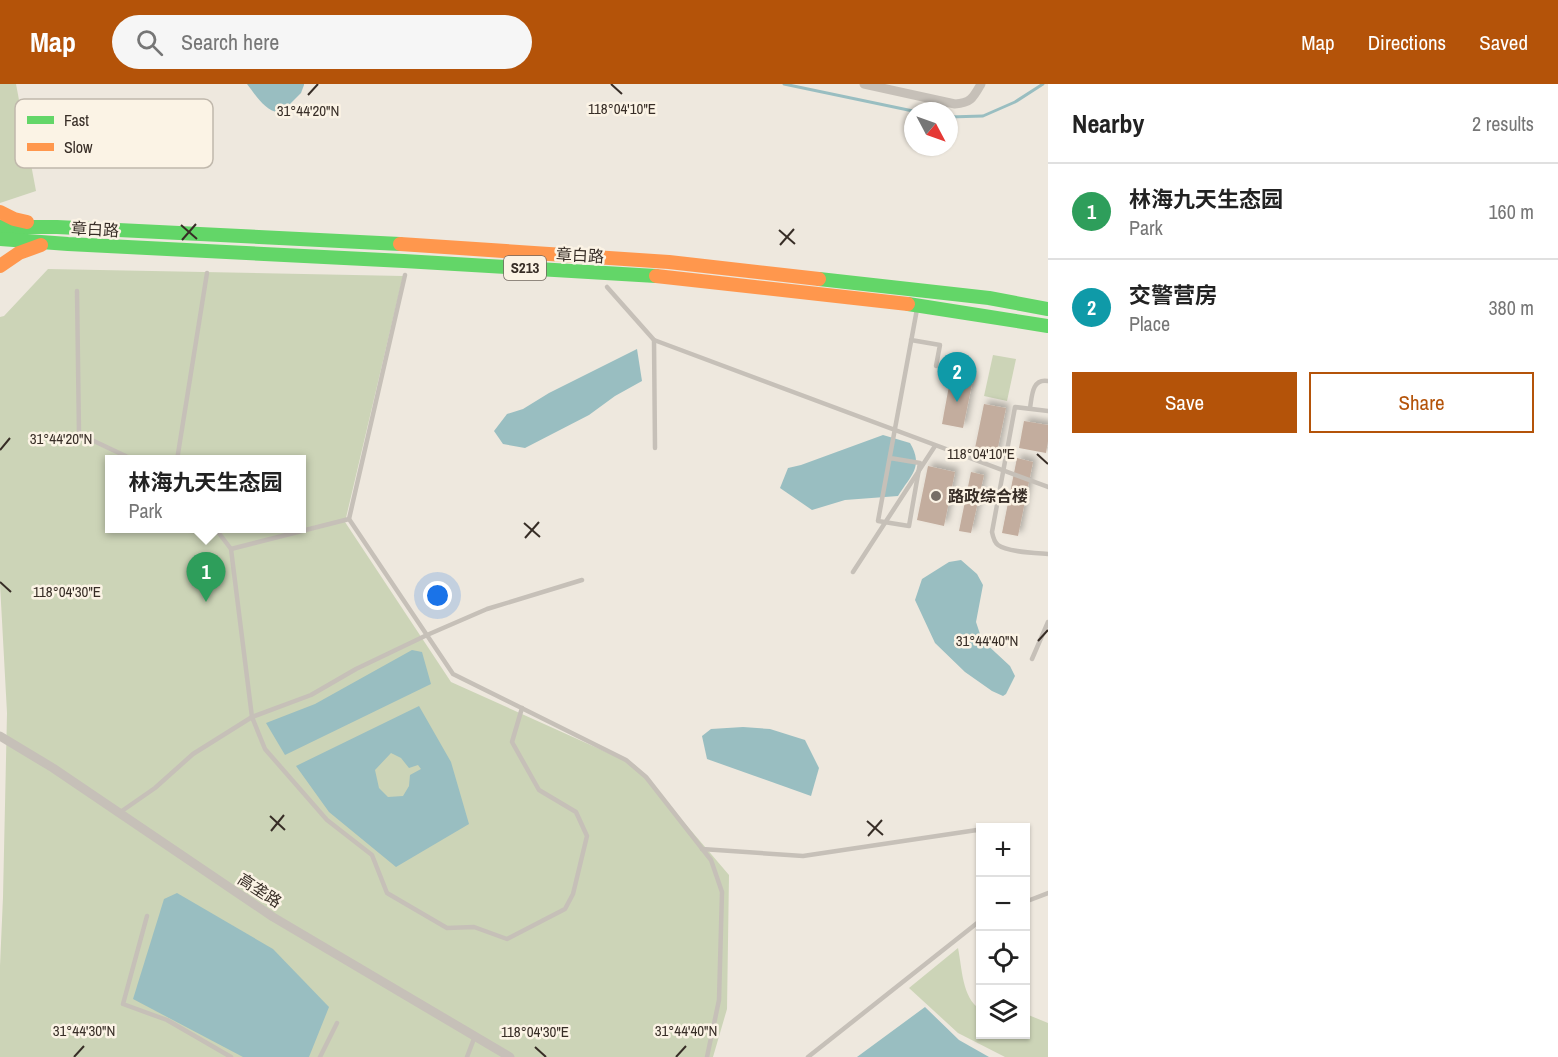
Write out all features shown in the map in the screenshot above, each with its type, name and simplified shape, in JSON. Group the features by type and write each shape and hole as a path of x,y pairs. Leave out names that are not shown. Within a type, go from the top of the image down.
{"highway":[{"path":"0,212 14,219 57,227"},
{"name":"章白路","path":"0,227 57,227 388,243 669,262 977,296 1048,309"},
{"name":"章白路","path":"0,239 669,277 918,305 1048,326"},
{"path":"0,266 24,250 50,243"}],"street":[{"path":"864,84 955,104 966,104 975,96 981,84"},
{"name":"高垄路","path":"0,735 53,768 273,917 510,1057"}],"lane":[{"path":"178,455 207,273"},
{"path":"405,275 349,519 453,674 626,760 646,777 711,860 722,892 719,1000 707,1057"},
{"path":"607,287 654,340 1048,488"},
{"path":"77,291 79,434 125,455"},
{"path":"890,458 921,463 909,526 878,521 918,305"},
{"path":"654,340 655,448"},
{"path":"911,340 940,345 936,366"},
{"path":"1030,408 1035,385 1039,381 1048,381"},
{"path":"1048,411 1015,406 992,532 995,541 1005,549 1048,554"},
{"path":"854,572 935,446"},
{"path":"306,530 349,519"},
{"path":"219,533 231,549 252,717 265,749 327,819 372,855 387,893 447,928 474,927 507,939 565,909 573,894 586,836 576,812 539,790 512,742 522,708"},
{"path":"231,549 294,533"},
{"path":"119,814 155,788 193,754 252,717 311,695 356,669 487,609 582,580"},
{"path":"1032,659 1048,622"},
{"path":"702,849 803,855 976,830"},
{"path":"1030,900 1048,892"},
{"path":"147,916 123,1004 167,1020 231,1057"},
{"path":"808,1057 976,924"},
{"path":"320,1057 337,1023"},
{"path":"467,1057 475,1036"}],"green space":[{"path":"0,84 16,84 19,99 15,99 15,168 32,168 36,191 0,203"},
{"path":"48,269 403,276 345,522 451,682 635,765 729,875 727,1009 713,1057 0,1057 0,966 7,713 0,584 0,317 4,316"},
{"path":"993,355 1016,359 1007,401 984,396"},
{"path":"958,948 966,990 976,1006 976,1039 1030,1039 1030,1016 1048,1023 1048,1057 1005,1057 958,1033 909,988"}],"water":[{"path":"247,84 304,85 301,93 282,112 277,112 266,107"},
{"path":"637,349 642,381 615,396 589,415 525,448 503,444 494,431 507,414 523,409 549,393"},
{"path":"883,435 910,443 916,458 914,471 898,496 845,500 812,510 780,488 788,468"},
{"path":"961,560 977,574 983,585 976,622 982,640 1010,666 1015,676 1003,696 965,672 935,643 915,600 922,579 949,562"},
{"path":"412,650 422,652 431,684 285,755 266,723 315,704"},
{"path":"419,706 451,762 469,824 396,867 329,812 296,766","holes":["391,753 401,758 409,768 418,765 421,769 410,775 409,786 403,796 388,797 379,788 375,770"]},
{"path":"743,727 770,729 805,740 819,768 811,796 707,759 702,736 711,729"},
{"path":"177,893 273,949 329,1007 309,1057 243,1057 133,999 164,899"},
{"path":"925,1007 959,1040 989,1057 857,1057"}],"building":[{"path":"951,375 973,379 963,428 942,424"},
{"path":"984,404 1006,408 996,457 974,453"},
{"path":"1024,421 1048,425 1046,453 1019,448"},
{"path":"1017,458 1033,462 1018,536 1002,533"},
{"name":"路政综合楼","path":"928,466 955,472 944,526 917,520"},
{"path":"971,472 984,475 971,533 959,531"}],"waterway":[{"path":"784,84 904,109"},
{"path":"958,117 983,116 1015,102 1043,84"}],"traffic: fast":[{"path":"0,227 57,227 400,244"},
{"path":"0,239 656,276"},
{"path":"819,279 989,298 1048,309"},
{"path":"908,304 1048,326"}],"traffic: slow":[{"path":"0,212 27,222"},
{"path":"400,244 669,262 819,279"},
{"path":"0,266 19,253 41,245"},
{"path":"656,276 908,304"}],"place":[{"name":"交警营房","path":"957,402"},
{"name":"路政综合楼","path":"936,496"},
{"name":"林海九天生态园","path":"206,602"}]}
